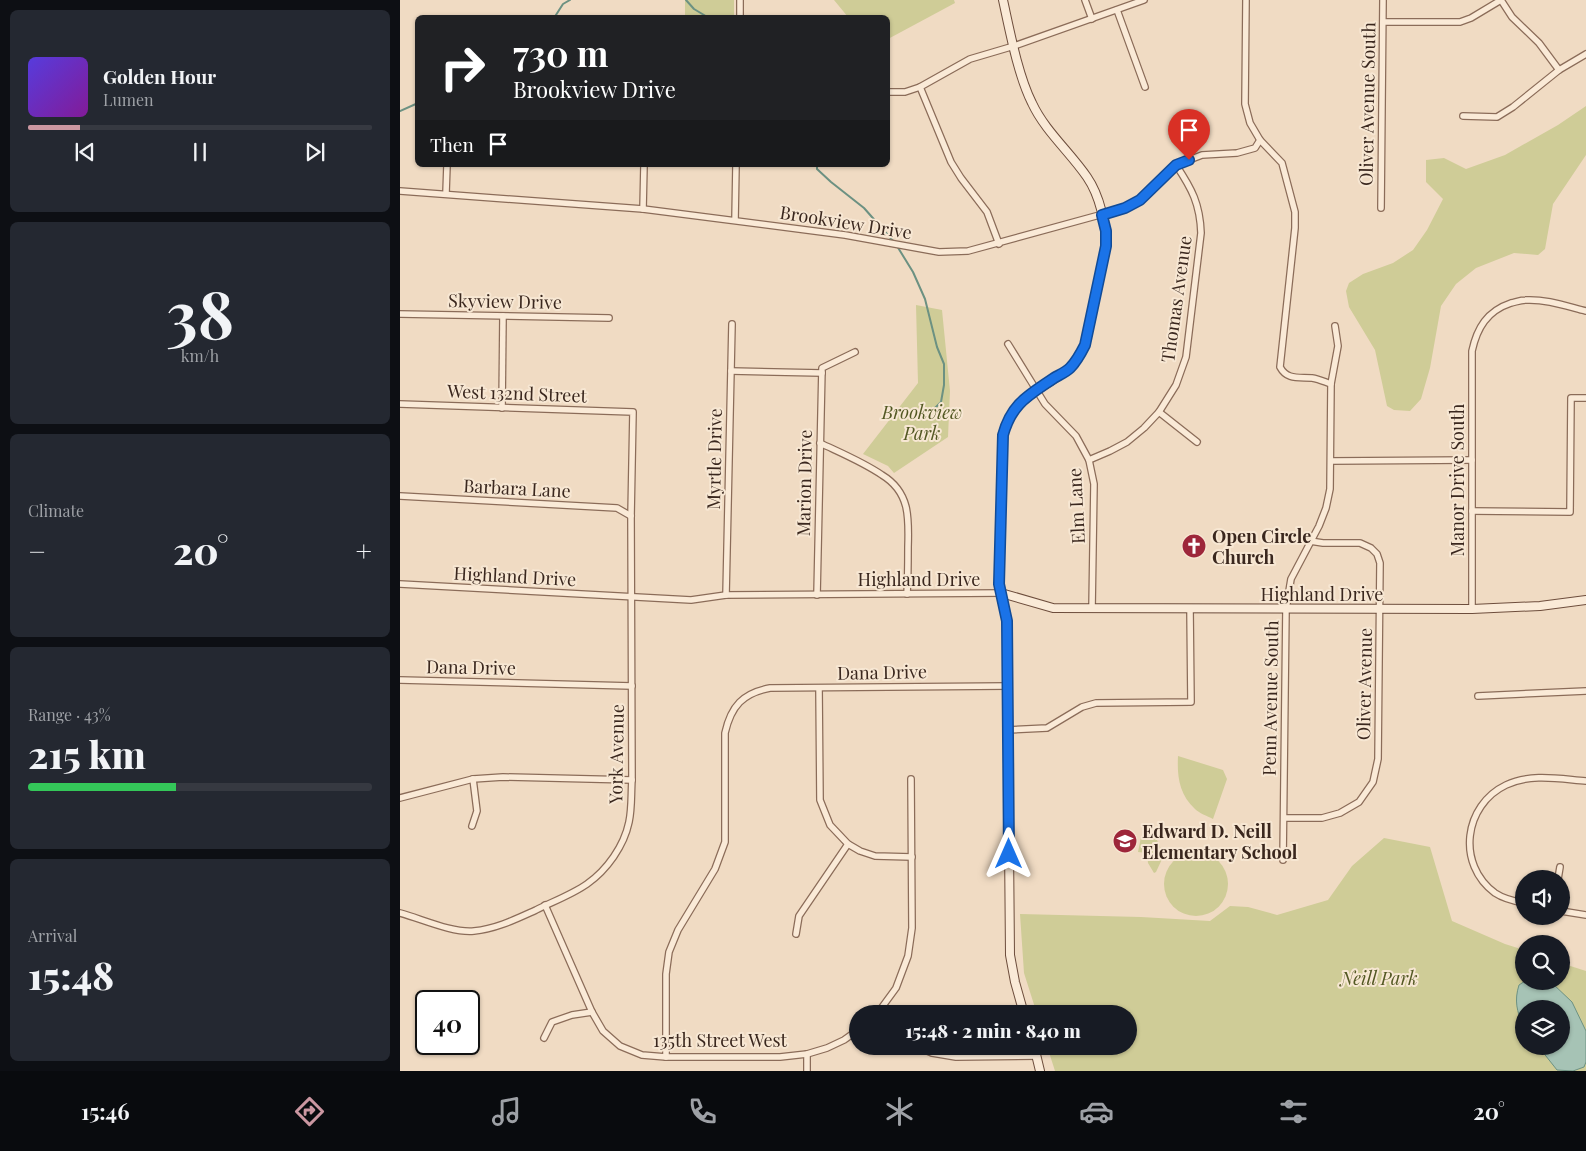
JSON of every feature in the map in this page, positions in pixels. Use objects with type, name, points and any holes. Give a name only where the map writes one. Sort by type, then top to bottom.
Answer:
[{"type":"street","points":[[740,0],[740,15]]},
{"type":"street","points":[[1003,0],[1024,86],[1032,104],[1043,122],[1088,178],[1095,192],[1106,231],[1106,246],[1085,345],[1079,357],[1070,368],[1022,401],[1007,421],[1003,435],[999,584],[1007,621],[1010,954],[1014,982],[1021,1005]]},
{"type":"street","points":[[1085,0],[1092,19]]},
{"type":"street","points":[[890,92],[905,92],[920,87],[970,59],[1014,46],[1144,0]]},
{"type":"street","points":[[1246,0],[1245,104],[1250,123],[1260,140],[1282,163],[1295,212],[1295,228],[1280,367],[1283,373],[1290,377],[1312,378],[1331,384]]},
{"type":"street","name":"Oliver Avenue South","points":[[1381,208],[1383,0]]},
{"type":"street","points":[[1383,22],[1460,22],[1471,18],[1501,0],[1512,17],[1539,43],[1559,70]]},
{"type":"street","points":[[1117,10],[1146,87]]},
{"type":"street","points":[[1463,116],[1497,117],[1513,107],[1559,70],[1586,54]]},
{"type":"street","points":[[920,87],[951,162],[987,212],[999,244]]},
{"type":"street","name":"Brookview Drive","points":[[400,191],[643,209],[845,235],[939,252],[968,251],[1125,208],[1140,200],[1176,165],[1202,155],[1237,153],[1254,148],[1260,140]]},
{"type":"street","name":"Thomas Avenue","points":[[1089,460],[1127,442],[1160,412],[1176,384],[1186,357],[1201,233],[1200,216],[1196,200],[1176,165]]},
{"type":"street","points":[[446,193],[447,167]]},
{"type":"street","points":[[643,209],[644,167]]},
{"type":"street","points":[[735,220],[736,167]]},
{"type":"street","name":"Manor Drive South","points":[[1472,609],[1472,351],[1476,336],[1484,321],[1501,307],[1523,299],[1539,300],[1586,311]]},
{"type":"street","name":"Skyview Drive","points":[[400,314],[609,318]]},
{"type":"street","points":[[502,408],[503,316]]},
{"type":"street","name":"Myrtle Drive","points":[[726,595],[732,324]]},
{"type":"street","name":"Penn Avenue South","points":[[1283,860],[1286,609],[1291,579],[1310,541],[1320,526],[1330,489],[1331,384],[1338,346],[1335,326]]},
{"type":"street","name":"Elm Lane","points":[[1008,344],[1045,404],[1076,436],[1089,460],[1094,484],[1092,608]]},
{"type":"street","points":[[731,371],[822,373],[822,368],[855,352]]},
{"type":"street","name":"Marion Drive","points":[[817,594],[822,373]]},
{"type":"street","points":[[1472,511],[1570,512],[1571,398],[1586,398]]},
{"type":"street","name":"West 132nd Street","points":[[400,404],[633,412]]},
{"type":"street","name":"York Avenue","points":[[400,913],[453,929],[473,931],[496,927],[587,885],[613,858],[623,839],[629,821],[632,780],[631,516],[633,412]]},
{"type":"street","points":[[1160,412],[1197,442]]},
{"type":"street","points":[[820,442],[883,475],[894,484],[902,495],[907,506],[909,519],[907,594]]},
{"type":"street","points":[[1331,461],[1472,460]]},
{"type":"street","name":"Barbara Lane","points":[[400,496],[617,508],[631,516]]},
{"type":"street","name":"Oliver Avenue","points":[[1284,818],[1322,818],[1340,813],[1359,802],[1373,782],[1378,759],[1380,563],[1377,554],[1371,548],[1360,543],[1310,541]]},
{"type":"street","name":"Highland Drive","points":[[400,584],[691,600],[726,595],[1001,593],[1053,608],[1472,609],[1540,606],[1586,600]]},
{"type":"street","points":[[1007,730],[1047,728],[1082,707],[1096,703],[1191,702],[1190,609]]},
{"type":"street","name":"Dana Drive","points":[[400,680],[632,686]]},
{"type":"street","name":"Dana Drive","points":[[666,1057],[666,974],[669,952],[678,930],[715,869],[724,842],[726,732],[729,717],[740,701],[757,690],[770,688],[1007,686]]},
{"type":"street","points":[[819,688],[820,800],[830,825],[848,844],[860,851],[875,856],[912,857]]},
{"type":"street","points":[[1478,696],[1586,690]]},
{"type":"street","points":[[400,798],[473,779],[503,777],[632,780]]},
{"type":"street","points":[[1515,902],[1495,893],[1484,883],[1475,868],[1470,852],[1469,836],[1473,818],[1492,794],[1506,784],[1522,779],[1542,777],[1586,781]]},
{"type":"street","points":[[472,826],[477,811],[473,779]]},
{"type":"street","points":[[884,1005],[896,988],[908,956],[912,928],[911,779]]},
{"type":"street","points":[[796,934],[799,916],[848,844]]},
{"type":"street","name":"135th Street West","points":[[545,905],[592,1012],[603,1031],[620,1046],[642,1055],[666,1057],[780,1057],[807,1054],[827,1048],[849,1036]]},
{"type":"street","points":[[1570,912],[1586,915]]},
{"type":"street","points":[[544,1038],[552,1022],[572,1015],[592,1012]]},
{"type":"street","points":[[807,1054],[807,1071]]},
{"type":"street","points":[[944,1055],[956,1057],[1037,1056],[1040,1071]]},
{"type":"green space","points":[[685,0],[734,0],[734,15],[685,15]]},
{"type":"green space","points":[[834,0],[954,0],[955,3],[890,38],[890,15],[846,15]]},
{"type":"green space","points":[[1586,106],[1586,155],[1553,204],[1545,249],[1538,255],[1514,253],[1476,268],[1456,284],[1441,306],[1430,368],[1421,399],[1410,411],[1394,410],[1387,406],[1375,350],[1349,307],[1346,291],[1349,283],[1363,274],[1393,263],[1413,250],[1427,230],[1443,199],[1426,182],[1426,160],[1444,158],[1466,169],[1505,155],[1558,125]]},
{"type":"green space","name":"Brookview Park","points":[[916,305],[942,310],[950,391],[948,437],[894,473],[888,466],[863,454],[918,383]]},
{"type":"green space","points":[[1178,756],[1223,770],[1227,779],[1213,819],[1197,810],[1185,797],[1180,784]]},
{"type":"green space","points":[[1149,832],[1159,843],[1163,857],[1154,873],[1148,863],[1147,853],[1138,852],[1141,837]]},
{"type":"green space","name":"Neill Park","points":[[1384,838],[1430,847],[1452,921],[1515,947],[1515,990],[1570,990],[1570,966],[1586,971],[1586,1071],[1055,1071],[1050,1055],[1137,1055],[1137,1005],[1034,1005],[1024,973],[1020,914],[1210,921],[1230,906],[1248,907],[1277,915],[1328,900],[1352,866]]},
{"type":"green space","points":[[1196,852],[1208,854],[1219,861],[1226,872],[1228,884],[1226,896],[1219,907],[1208,914],[1196,916],[1184,914],[1173,907],[1166,896],[1164,884],[1166,872],[1173,861],[1184,854]]},
{"type":"shaded area","points":[[1518,990],[1559,990],[1570,1000],[1516,1000]]},
{"type":"shaded area","points":[[1570,1000],[1586,1031],[1586,1062],[1584,1067],[1573,1071],[1557,1070],[1545,1055],[1570,1055]]},
{"type":"waterway","points":[[556,15],[563,4],[570,0]]},
{"type":"waterway","points":[[686,0],[694,9],[704,15]]},
{"type":"waterway","points":[[400,111],[415,104]]},
{"type":"waterway","points":[[817,167],[831,182],[864,208],[894,242]]},
{"type":"waterway","points":[[897,246],[913,272],[925,299],[937,347],[944,364],[944,385],[941,402],[926,417]]},
{"type":"place","name":"Open Circle Church","points":[[1194,546]]},
{"type":"place","name":"Edward D. Neill Elementary School","points":[[1125,841]]},
{"type":"route","points":[[1009,854],[1007,621],[999,584],[1003,435],[1007,421],[1022,401],[1070,368],[1079,357],[1085,345],[1106,246],[1106,231],[1102,215],[1125,208],[1140,200],[1176,165],[1189,160]]}]
